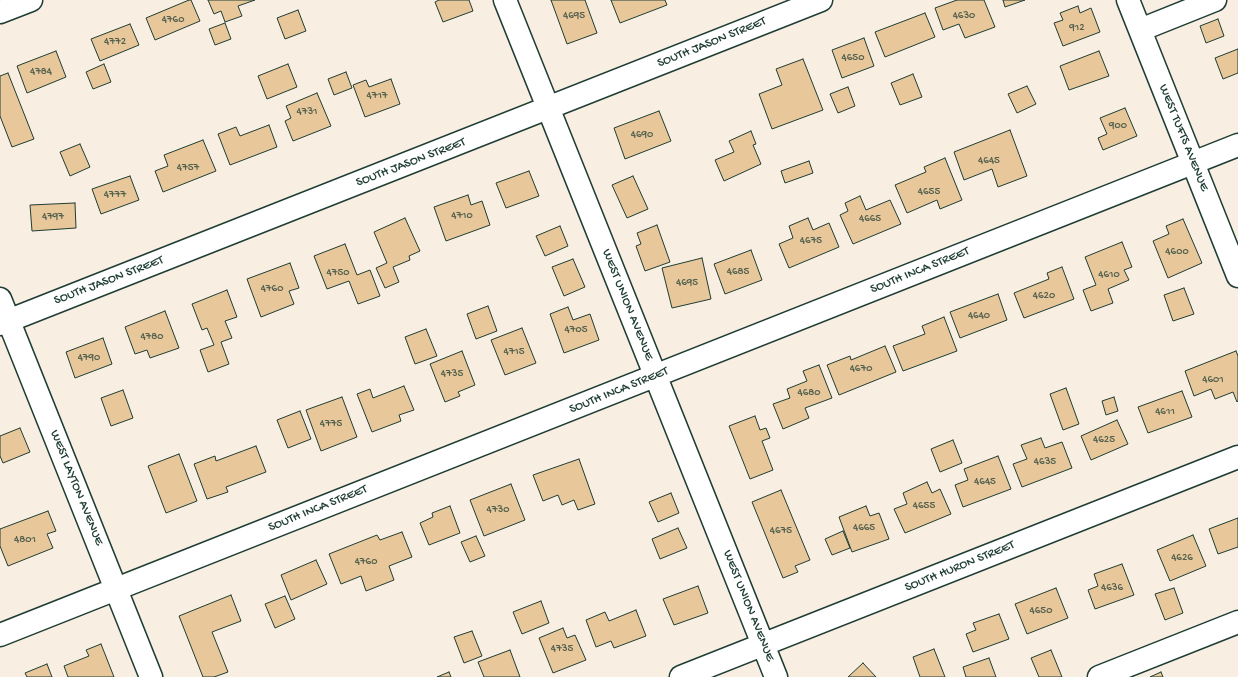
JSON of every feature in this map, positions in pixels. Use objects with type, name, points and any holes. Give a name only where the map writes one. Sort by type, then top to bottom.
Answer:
[{"type":"street","points":[[0,12],[31,0]]},
{"type":"street","name":"WEST UNION AVENUE","points":[[505,0],[776,677]]},
{"type":"street","name":"SOUTH JASON STREET","points":[[4,322],[548,109],[821,0]]},
{"type":"street","name":"WEST TUFTS AVENUE","points":[[1128,0],[1238,276]]},
{"type":"street","points":[[1140,30],[1215,0]]},
{"type":"street","name":"SOUTH INCA STREET","points":[[0,635],[1238,145]]},
{"type":"street","name":"WEST LAYTON AVENUE","points":[[0,299],[4,322],[116,589],[151,677]]},
{"type":"street","name":"SOUTH HURON STREET","points":[[681,677],[1238,457]]},
{"type":"street","points":[[1099,677],[1238,622]]},
{"type":"building","points":[[191,0],[200,21],[155,40],[146,18]]},
{"type":"building","points":[[208,0],[255,0],[238,6],[242,16],[225,22],[221,11],[214,14]]},
{"type":"building","points":[[439,0],[469,0],[473,11],[443,22],[435,2]]},
{"type":"building","points":[[551,0],[585,0],[597,33],[567,44]]},
{"type":"building","points":[[611,0],[665,0],[667,5],[620,23]]},
{"type":"building","points":[[957,0],[984,0],[995,27],[965,38],[959,24],[943,30],[935,8]]},
{"type":"building","points":[[1003,0],[1025,0],[1005,7]]},
{"type":"building","points":[[1078,6],[1080,13],[1091,8],[1100,32],[1063,46],[1054,23],[1063,20],[1060,13]]},
{"type":"building","points":[[298,10],[306,31],[285,39],[277,18]]},
{"type":"building","points":[[925,13],[935,37],[885,57],[875,32]]},
{"type":"building","points":[[1218,19],[1224,36],[1206,43],[1200,26]]},
{"type":"building","points":[[225,23],[231,39],[215,45],[209,29]]},
{"type":"building","points":[[130,24],[139,45],[100,61],[91,39]]},
{"type":"building","points":[[864,38],[874,66],[842,78],[832,50]]},
{"type":"building","points":[[1238,49],[1238,73],[1223,79],[1215,58]]},
{"type":"building","points":[[56,51],[66,77],[27,93],[17,66]]},
{"type":"building","points":[[1099,51],[1109,76],[1069,90],[1060,66]]},
{"type":"building","points":[[803,59],[823,110],[772,129],[759,94],[782,85],[776,69]]},
{"type":"building","points":[[104,64],[111,82],[93,89],[86,72]]},
{"type":"building","points":[[288,64],[297,87],[267,99],[258,76]]},
{"type":"building","points":[[346,72],[352,88],[334,95],[328,79]]},
{"type":"building","points":[[8,73],[34,139],[12,147],[0,116],[0,76]]},
{"type":"building","points":[[913,74],[922,97],[900,105],[891,83]]},
{"type":"building","points":[[391,79],[400,104],[365,117],[353,85],[366,80],[369,87]]},
{"type":"building","points":[[1027,86],[1036,104],[1017,113],[1008,94]]},
{"type":"building","points":[[848,87],[855,106],[838,113],[830,94]]},
{"type":"building","points":[[317,93],[331,126],[293,141],[285,121],[291,118],[286,106]]},
{"type":"building","points":[[1125,108],[1137,136],[1103,150],[1098,138],[1107,134],[1100,118]]},
{"type":"building","points":[[659,111],[671,141],[625,159],[614,128]]},
{"type":"building","points":[[269,125],[277,147],[230,165],[218,134],[236,127],[240,136]]},
{"type":"building","points":[[1010,130],[1027,176],[998,187],[992,169],[964,180],[954,152]]},
{"type":"building","points":[[751,131],[756,144],[753,145],[761,164],[724,181],[715,160],[734,152],[729,141]]},
{"type":"building","points":[[203,140],[216,171],[163,192],[155,171],[168,166],[164,155]]},
{"type":"building","points":[[80,144],[90,167],[70,176],[60,152]]},
{"type":"building","points":[[945,158],[962,200],[940,209],[937,200],[907,213],[895,185],[926,172],[924,167]]},
{"type":"building","points":[[809,161],[813,173],[785,183],[781,171]]},
{"type":"building","points":[[529,171],[539,196],[506,208],[496,183]]},
{"type":"building","points":[[130,176],[139,200],[101,214],[92,189]]},
{"type":"building","points":[[633,176],[648,209],[627,218],[612,185]]},
{"type":"building","points":[[468,195],[471,205],[482,201],[490,225],[446,241],[434,207]]},
{"type":"building","points":[[860,196],[866,210],[890,200],[901,224],[853,244],[840,215],[848,211],[845,203]]},
{"type":"building","points":[[75,203],[76,228],[32,231],[30,205]]},
{"type":"building","points":[[405,218],[420,251],[409,256],[410,260],[393,267],[399,282],[385,288],[376,268],[387,263],[374,232]]},
{"type":"building","points":[[808,218],[813,230],[829,223],[839,247],[789,268],[779,244],[793,238],[789,226]]},
{"type":"building","points":[[1183,219],[1202,263],[1168,278],[1153,241],[1169,234],[1166,226]]},
{"type":"building","points":[[657,225],[670,262],[645,271],[636,246],[641,244],[637,233]]},
{"type":"building","points":[[560,226],[568,246],[545,256],[536,236]]},
{"type":"building","points":[[1122,242],[1132,267],[1124,270],[1129,280],[1108,289],[1113,303],[1091,311],[1083,290],[1096,285],[1085,257]]},
{"type":"building","points":[[345,244],[357,275],[370,270],[380,296],[358,304],[349,281],[327,289],[314,256]]},
{"type":"building","points":[[751,250],[762,280],[725,294],[714,264]]},
{"type":"building","points":[[702,258],[711,299],[672,308],[662,268]]},
{"type":"building","points":[[573,259],[585,287],[564,296],[552,267]]},
{"type":"building","points":[[290,263],[299,288],[289,291],[294,304],[261,317],[247,279]]},
{"type":"building","points":[[1062,267],[1074,299],[1024,318],[1014,293],[1049,279],[1047,273]]},
{"type":"building","points":[[1184,288],[1194,314],[1173,321],[1164,295]]},
{"type":"building","points":[[227,290],[237,317],[225,321],[232,338],[221,342],[229,364],[208,372],[200,350],[214,345],[207,328],[202,330],[192,304]]},
{"type":"building","points":[[998,294],[1007,320],[960,338],[950,312]]},
{"type":"building","points":[[488,306],[497,331],[476,339],[467,314]]},
{"type":"building","points":[[568,307],[573,320],[590,314],[599,340],[564,353],[550,314]]},
{"type":"building","points":[[165,311],[179,348],[150,358],[147,350],[135,354],[125,327]]},
{"type":"building","points":[[944,317],[957,351],[903,371],[893,346],[925,334],[922,326]]},
{"type":"building","points":[[522,328],[536,363],[505,375],[491,340]]},
{"type":"building","points":[[426,329],[437,356],[415,364],[405,337]]},
{"type":"building","points":[[103,338],[112,364],[75,378],[66,352]]},
{"type":"building","points":[[885,346],[896,372],[839,395],[827,365],[850,356],[851,360]]},
{"type":"building","points":[[462,351],[475,385],[458,392],[460,396],[445,402],[430,364]]},
{"type":"building","points":[[1236,351],[1238,356],[1238,401],[1237,402],[1233,392],[1215,399],[1211,389],[1194,396],[1185,371]]},
{"type":"building","points":[[819,365],[832,398],[805,408],[809,418],[783,429],[773,404],[790,398],[787,389],[807,381],[803,371]]},
{"type":"building","points":[[404,386],[414,410],[399,415],[401,421],[372,432],[357,394],[370,389],[373,398]]},
{"type":"building","points":[[1066,388],[1079,424],[1063,430],[1050,394]]},
{"type":"building","points":[[123,390],[133,418],[111,426],[101,398]]},
{"type":"building","points":[[1182,391],[1192,417],[1148,433],[1138,407]]},
{"type":"building","points":[[342,397],[357,437],[321,451],[306,410]]},
{"type":"building","points":[[1114,397],[1118,411],[1106,415],[1102,401]]},
{"type":"building","points":[[300,411],[311,439],[288,448],[277,420]]},
{"type":"building","points":[[755,416],[760,430],[766,428],[770,438],[762,441],[773,470],[750,479],[729,426]]},
{"type":"building","points":[[1117,420],[1128,444],[1091,460],[1081,436]]},
{"type":"building","points":[[20,428],[30,452],[3,463],[0,456],[0,436]]},
{"type":"building","points":[[1041,438],[1045,448],[1062,442],[1072,468],[1022,487],[1013,464],[1027,459],[1021,445]]},
{"type":"building","points":[[953,440],[962,463],[940,472],[931,449]]},
{"type":"building","points":[[256,446],[266,472],[226,487],[228,492],[207,499],[194,464],[215,456],[216,461]]},
{"type":"building","points":[[179,454],[197,501],[166,513],[148,466]]},
{"type":"building","points":[[998,456],[1011,489],[963,507],[955,485],[968,480],[964,469]]},
{"type":"building","points":[[579,459],[595,504],[578,510],[574,500],[562,505],[558,495],[543,501],[533,475]]},
{"type":"building","points":[[927,482],[932,493],[940,489],[951,514],[905,533],[894,509],[907,504],[903,493]]},
{"type":"building","points":[[511,484],[525,520],[484,536],[470,500]]},
{"type":"building","points":[[781,490],[810,560],[795,566],[798,572],[783,578],[752,502]]},
{"type":"building","points":[[671,493],[679,513],[658,522],[649,502]]},
{"type":"building","points":[[450,506],[460,533],[429,545],[420,523],[433,517],[432,513]]},
{"type":"building","points":[[866,506],[870,516],[879,513],[889,539],[852,552],[839,517]]},
{"type":"building","points":[[48,511],[56,531],[47,534],[53,548],[8,566],[0,546],[0,529]]},
{"type":"building","points":[[1238,518],[1238,547],[1218,554],[1209,529]]},
{"type":"building","points":[[678,528],[687,548],[660,559],[652,539]]},
{"type":"building","points":[[843,531],[850,548],[832,555],[825,539]]},
{"type":"building","points":[[402,532],[412,557],[389,566],[394,580],[366,591],[361,576],[341,584],[329,554],[377,535],[380,540]]},
{"type":"building","points":[[1193,535],[1206,566],[1170,581],[1157,550]]},
{"type":"building","points":[[476,536],[485,556],[470,562],[461,542]]},
{"type":"building","points":[[316,560],[327,584],[291,600],[281,575]]},
{"type":"building","points":[[1122,564],[1134,595],[1095,609],[1088,590],[1098,586],[1094,574]]},
{"type":"building","points":[[698,586],[708,613],[674,625],[663,599]]},
{"type":"building","points":[[1056,588],[1068,618],[1027,634],[1015,604]]},
{"type":"building","points":[[1174,588],[1183,613],[1165,620],[1155,594]]},
{"type":"building","points":[[231,595],[241,621],[212,632],[228,672],[214,677],[203,677],[179,616]]},
{"type":"building","points":[[285,596],[295,619],[275,628],[265,604]]},
{"type":"building","points":[[541,601],[549,623],[522,634],[513,612]]},
{"type":"building","points":[[636,610],[646,636],[614,648],[611,641],[596,647],[586,620],[605,612],[609,621]]},
{"type":"building","points":[[999,614],[1009,639],[973,652],[966,634],[976,630],[973,623]]},
{"type":"building","points":[[563,628],[567,638],[575,635],[586,660],[553,673],[539,638]]},
{"type":"building","points":[[472,631],[482,656],[464,663],[454,637]]},
{"type":"building","points":[[101,644],[114,677],[68,677],[64,666],[89,656],[86,650]]},
{"type":"building","points":[[934,649],[945,677],[920,677],[913,657]]},
{"type":"building","points":[[510,650],[520,677],[484,677],[478,662]]},
{"type":"building","points":[[1051,650],[1062,677],[1039,677],[1031,658]]},
{"type":"building","points":[[989,658],[996,677],[966,677],[963,667]]},
{"type":"building","points":[[863,663],[876,677],[848,677]]},
{"type":"building","points":[[47,664],[52,677],[27,677],[25,673]]},
{"type":"building","points":[[449,672],[451,677],[437,677]]},
{"type":"building","points":[[1161,672],[1163,677],[1150,677]]}]
